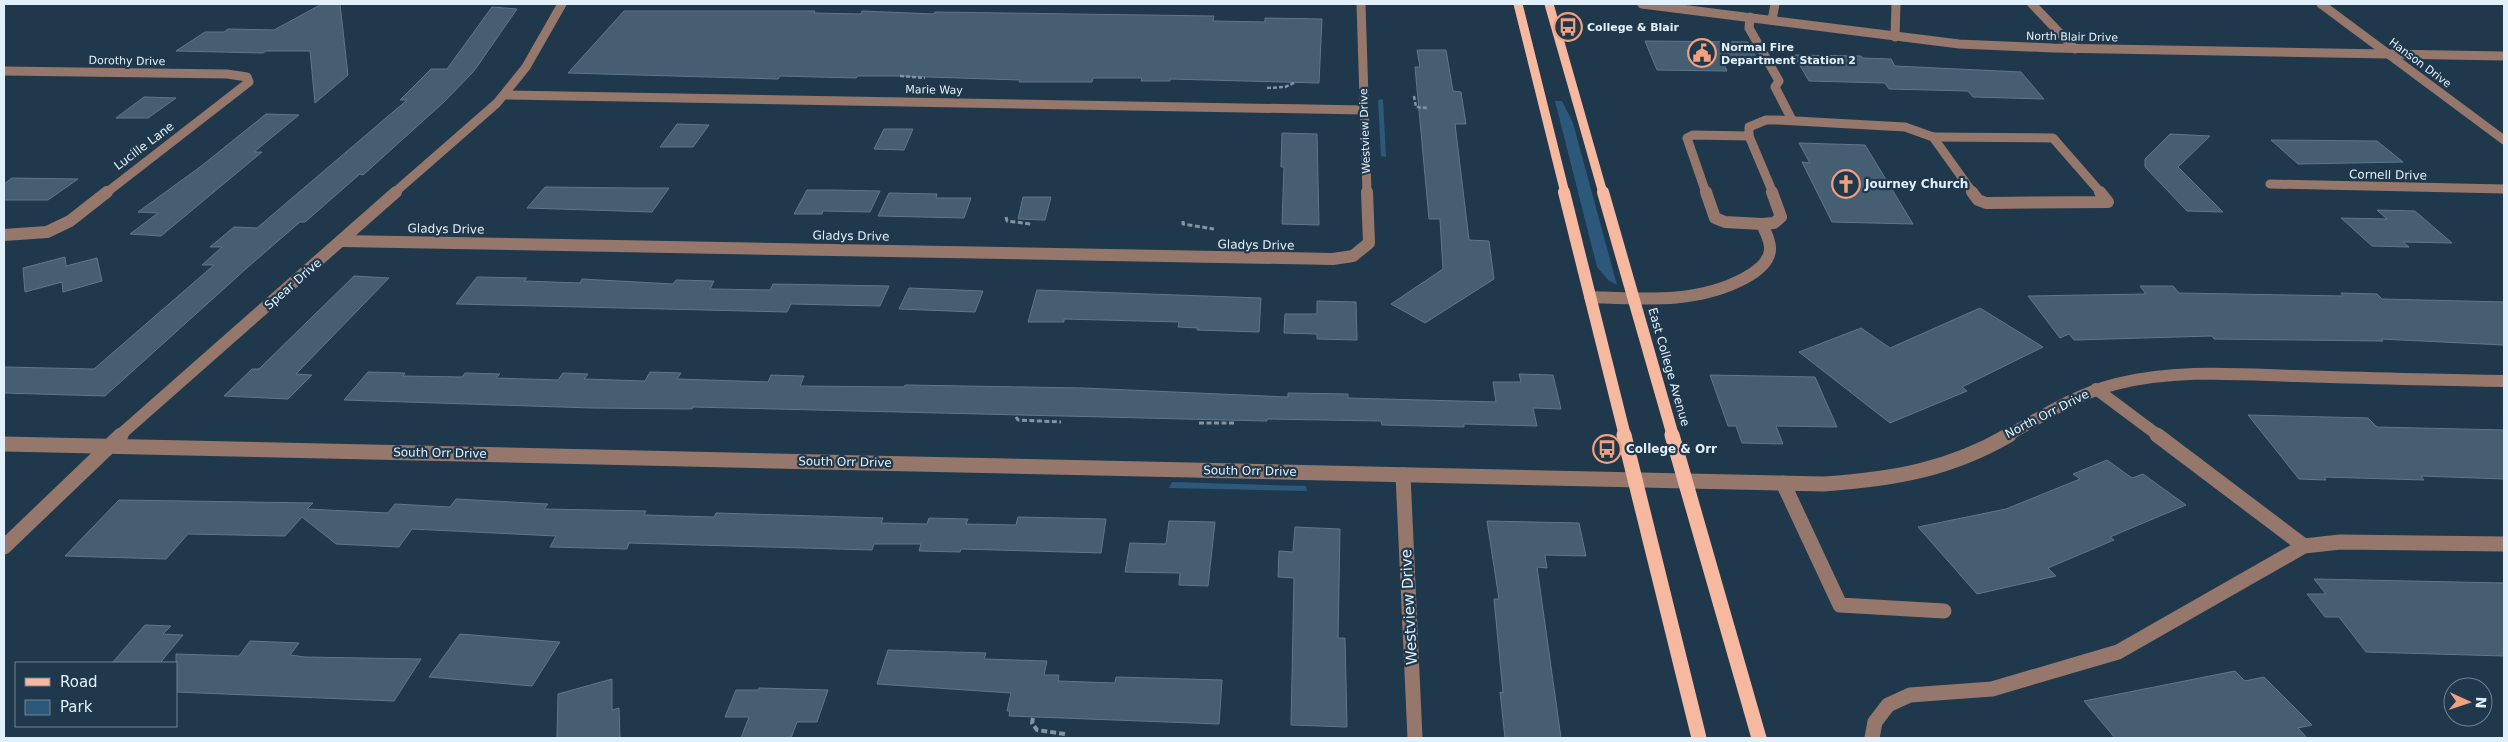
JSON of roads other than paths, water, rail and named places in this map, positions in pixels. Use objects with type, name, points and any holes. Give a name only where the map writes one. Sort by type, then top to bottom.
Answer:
[{"type":"main road","points":[[1518,4],[1699,738]]},
{"type":"main road","name":"East College Avenue","points":[[1549,4],[1759,738]]},
{"type":"street","name":"Spear Drive","points":[[4,547],[108,446],[477,122],[504,95],[526,67],[562,4]]},
{"type":"street","name":"Westview Drive","points":[[1359,254],[1365,250],[1369,243],[1361,4]]},
{"type":"street","name":"North Blair Drive","points":[[1642,4],[1959,44],[2504,56]]},
{"type":"street","points":[[1772,20],[1775,4]]},
{"type":"street","points":[[1895,37],[1896,4]]},
{"type":"street","points":[[2032,4],[2075,48]]},
{"type":"street","name":"Hanson Drive","points":[[2321,4],[2504,140]]},
{"type":"street","points":[[1750,17],[1749,28],[1778,81],[1776,87],[1792,120]]},
{"type":"street","name":"Dorothy Drive","points":[[4,71],[227,74],[242,75],[248,79]]},
{"type":"street","name":"Lucille Lane","points":[[4,235],[37,234],[50,231],[78,215],[115,184],[244,87],[249,82],[248,79]]},
{"type":"street","name":"Marie Way","points":[[504,95],[1364,110]]},
{"type":"street","points":[[1749,136],[1693,135],[1687,138],[1716,218],[1725,222],[1774,223],[1781,217],[1749,136],[1749,127],[1766,120],[1905,127],[1933,137],[2053,138],[2057,140],[2108,202],[1981,202],[1933,137]]},
{"type":"street","name":"Cornell Drive","points":[[2270,184],[2504,189]]},
{"type":"street","points":[[1590,297],[1688,297],[1725,288],[1742,280],[1767,260],[1770,247],[1762,224]]},
{"type":"street","name":"Gladys Drive","points":[[342,241],[1318,260],[1340,259],[1359,254]]},
{"type":"street","name":"North Orr Drive","points":[[1686,481],[1824,484],[1884,480],[1939,467],[1965,457],[2068,401],[2096,389],[2140,380],[2212,375],[2504,382]]},
{"type":"street","points":[[2096,389],[2304,546]]},
{"type":"street","name":"South Orr Drive","points":[[4,444],[1686,481]]},
{"type":"street","name":"Westview Drive","points":[[1403,475],[1416,738]]},
{"type":"street","points":[[1783,483],[1840,605],[1944,612]]},
{"type":"street","points":[[1872,738],[1875,722],[1888,705],[1910,695],[1992,689],[2118,652],[2304,546],[2349,542],[2504,544]]},
{"type":"place","name":"College & Blair","points":[[1568,27]]},
{"type":"place","name":"Normal Fire Department Station 2","points":[[1702,53]]},
{"type":"place","name":"Journey Church","points":[[1846,184]]},
{"type":"place","name":"College & Orr","points":[[1607,449]]}]
